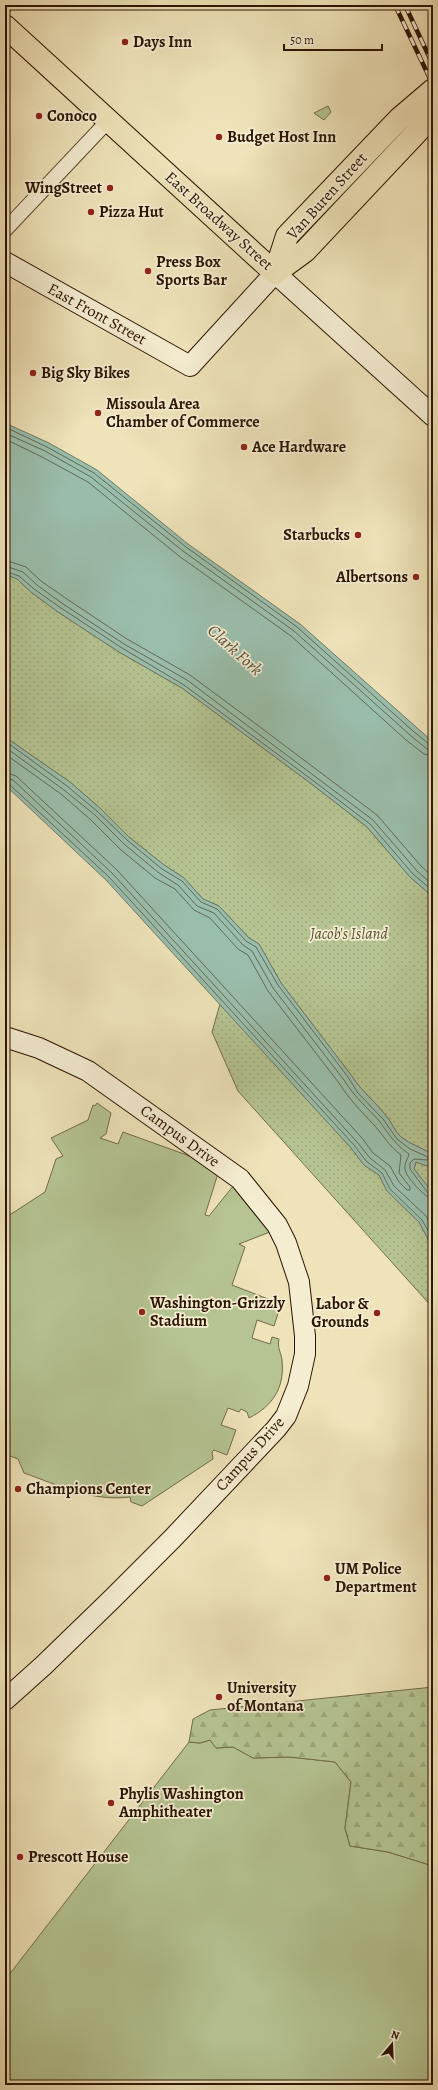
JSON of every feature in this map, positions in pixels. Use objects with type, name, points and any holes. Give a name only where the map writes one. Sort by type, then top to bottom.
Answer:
[{"type":"highway","name":"East Broadway Street","points":[[5,26],[275,273]]},
{"type":"highway","name":"Van Buren Street","points":[[275,273],[287,236],[398,119],[433,90]]},
{"type":"highway","name":"Van Buren Street","points":[[275,273],[305,251],[433,115]]},
{"type":"street","points":[[5,230],[108,121]]},
{"type":"street","name":"East Front Street","points":[[5,262],[190,366],[275,273]]},
{"type":"street","name":"East Broadway Street","points":[[275,273],[433,416]]},
{"type":"street","name":"Campus Drive","points":[[5,1037],[39,1048],[88,1071],[240,1179],[277,1225],[286,1243],[299,1282],[305,1336],[305,1354],[298,1386],[288,1411],[276,1429],[173,1538],[107,1604],[5,1700]]},
{"type":"green space","points":[[328,106],[331,112],[324,120],[314,113]]},
{"type":"green space","name":"Jacob's Island","points":[[5,574],[17,579],[31,592],[58,612],[119,652],[182,688],[313,785],[367,827],[410,877],[433,897],[433,1155],[399,1135],[387,1117],[355,1081],[281,983],[259,944],[249,938],[219,906],[203,899],[184,878],[164,865],[129,837],[101,809],[70,782],[5,737]]},
{"type":"green space","points":[[220,1004],[351,1148],[364,1165],[379,1175],[387,1191],[419,1222],[433,1248],[433,1308],[238,1091],[212,1032]]},
{"type":"green space","name":"Washington-Grizzly Stadium","points":[[97,1103],[111,1113],[106,1134],[100,1138],[118,1144],[123,1132],[220,1167],[205,1215],[209,1216],[238,1180],[270,1232],[239,1244],[245,1247],[232,1285],[281,1304],[274,1326],[257,1320],[252,1338],[270,1344],[272,1337],[279,1339],[278,1345],[282,1360],[282,1370],[276,1395],[265,1408],[249,1418],[247,1412],[241,1409],[239,1412],[228,1408],[221,1425],[236,1430],[227,1455],[214,1450],[212,1452],[213,1459],[142,1506],[131,1502],[130,1497],[116,1498],[89,1495],[24,1473],[18,1459],[5,1454],[5,1218],[45,1192],[56,1159],[63,1156],[51,1138],[88,1120],[93,1105],[95,1106]]},
{"type":"green space","points":[[416,1162],[433,1168],[433,1193],[414,1169]]},
{"type":"green space","points":[[433,1687],[433,1866],[388,1852],[350,1846],[345,1828],[351,1782],[335,1762],[290,1757],[253,1758],[233,1747],[216,1748],[210,1740],[200,1743],[189,1742],[193,1719],[210,1710]]},
{"type":"green space","points":[[210,1740],[216,1748],[233,1747],[253,1758],[290,1757],[335,1762],[351,1782],[345,1828],[350,1846],[388,1852],[433,1866],[433,2085],[5,2085],[5,1980],[189,1742],[200,1743]]},
{"type":"water","name":"Clark Fork","points":[[5,423],[49,443],[97,470],[188,544],[300,624],[433,742],[433,897],[410,877],[367,827],[313,785],[182,688],[119,652],[58,612],[31,592],[17,579],[5,574]]},
{"type":"water","points":[[5,737],[70,782],[101,809],[129,837],[164,865],[184,878],[203,899],[219,906],[249,938],[259,944],[281,983],[355,1081],[387,1117],[399,1135],[433,1155],[433,1168],[416,1162],[414,1169],[433,1193],[433,1248],[419,1222],[387,1191],[379,1175],[364,1165],[351,1148],[106,880],[5,785]]},
{"type":"waterway","points":[[5,17],[12,5]]},
{"type":"railway","points":[[395,5],[433,85]]},
{"type":"railway","points":[[405,5],[433,65]]},
{"type":"place","name":"Days Inn","points":[[125,42]]},
{"type":"place","name":"Conoco","points":[[39,116]]},
{"type":"place","name":"Budget Host Inn","points":[[219,137]]},
{"type":"place","name":"WingStreet","points":[[110,188]]},
{"type":"place","name":"Pizza Hut","points":[[91,212]]},
{"type":"place","name":"Press Box Sports Bar","points":[[148,271]]},
{"type":"place","name":"Big Sky Bikes","points":[[33,373]]},
{"type":"place","name":"Missoula Area Chamber of Commerce","points":[[98,413]]},
{"type":"place","name":"Ace Hardware","points":[[244,447]]},
{"type":"place","name":"Starbucks","points":[[358,535]]},
{"type":"place","name":"Albertsons","points":[[416,577]]},
{"type":"place","name":"Washington-Grizzly Stadium","points":[[142,1312]]},
{"type":"place","name":"Labor & Grounds","points":[[377,1313]]},
{"type":"place","name":"Champions Center","points":[[18,1489]]},
{"type":"place","name":"UM Police Department","points":[[327,1578]]},
{"type":"place","name":"University of Montana","points":[[219,1697]]},
{"type":"place","name":"Phylis Washington Amphitheater","points":[[111,1803]]},
{"type":"place","name":"Prescott House","points":[[20,1857]]}]
